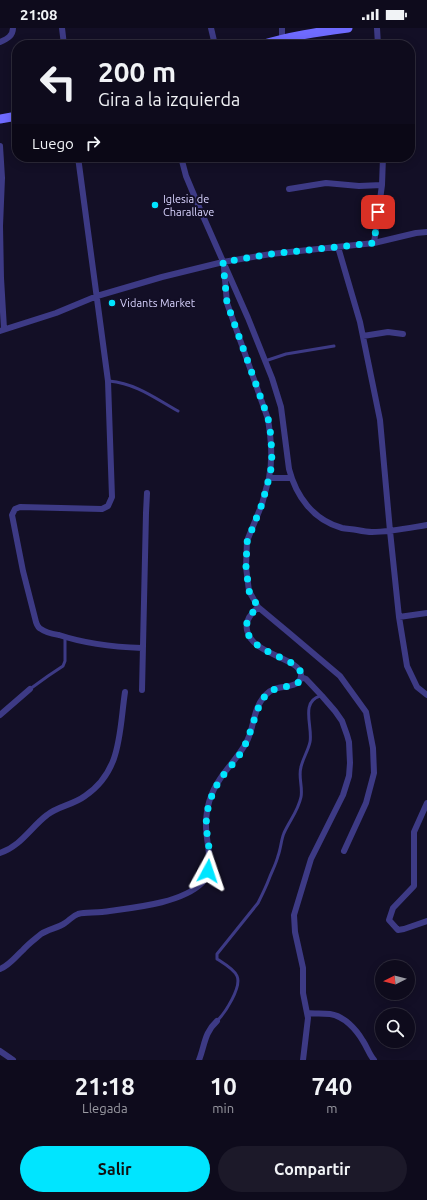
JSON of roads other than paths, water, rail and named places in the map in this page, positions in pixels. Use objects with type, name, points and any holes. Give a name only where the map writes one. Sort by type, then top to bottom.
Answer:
[{"type":"street","points":[[0,42],[8,39],[13,31],[13,28]]},
{"type":"street","points":[[62,28],[63,40]]},
{"type":"street","points":[[211,28],[214,40]]},
{"type":"street","points":[[282,28],[282,39]]},
{"type":"street","points":[[278,40],[314,32],[348,28]]},
{"type":"street","points":[[377,28],[378,40]]},
{"type":"street","points":[[0,119],[12,117]]},
{"type":"street","points":[[0,146],[2,178],[0,226],[2,330],[56,313],[97,296],[162,277],[223,262],[271,254],[374,243],[416,233],[427,232]]},
{"type":"street","points":[[79,162],[108,381],[112,497],[110,503],[105,508],[98,510],[20,507],[13,513],[21,558],[37,625],[42,630],[94,644],[142,648]]},
{"type":"street","points":[[182,162],[186,176],[248,318],[272,378],[281,407],[287,460],[291,478],[301,499],[312,511],[327,522],[342,528],[371,532],[390,531],[427,525]]},
{"type":"street","points":[[374,243],[382,185],[383,162]]},
{"type":"street","points":[[289,189],[326,183],[359,186],[382,185]]},
{"type":"street","points":[[338,247],[360,322],[380,420],[399,617],[407,666],[417,686],[427,695]]},
{"type":"street","points":[[223,262],[227,303],[268,418],[271,436],[272,464],[269,478],[262,504],[247,542],[246,567],[249,591],[258,607],[340,676],[366,712],[373,748],[374,773],[366,803],[344,852]]},
{"type":"street","points":[[363,336],[388,332],[403,334]]},
{"type":"street","points":[[269,478],[291,478]]},
{"type":"street","points":[[142,690],[147,493]]},
{"type":"street","points":[[0,969],[10,963],[40,935],[51,928],[64,924],[76,915],[167,901],[183,895],[202,883],[208,871],[210,861],[206,826],[207,812],[216,786],[239,756],[247,741],[257,710],[263,698],[274,689],[293,686],[301,677],[300,671],[296,666],[261,648],[250,639],[247,630],[247,620],[250,614],[258,607]]},
{"type":"street","points":[[399,617],[427,613]]},
{"type":"street","points":[[301,677],[306,679],[322,696],[335,711],[345,727],[349,742],[350,763],[349,776],[343,795],[311,859],[294,915],[294,932],[303,968],[303,993],[308,1018],[303,1060]]},
{"type":"street","points":[[0,715],[30,689]]},
{"type":"street","points":[[0,853],[14,846],[46,815],[80,800],[92,792],[103,781],[116,757],[125,692]]},
{"type":"street","points":[[427,803],[414,832],[414,886],[393,908],[389,920],[398,930],[427,921]]},
{"type":"street","points":[[307,1014],[329,1014],[343,1019],[361,1038],[374,1060]]},
{"type":"street","points":[[198,1060],[205,1036],[217,1021]]},
{"type":"street","points":[[0,1051],[13,1060]]},
{"type":"lane","points":[[265,361],[286,354],[334,346]]},
{"type":"lane","points":[[108,381],[121,382],[138,388],[178,411]]},
{"type":"lane","points":[[30,689],[63,666],[65,661],[65,637]]},
{"type":"lane","points":[[217,1021],[229,1006],[235,992],[238,979],[234,972],[217,959],[217,954],[258,903],[274,868],[283,837],[295,815],[301,796],[301,766],[309,748],[311,736],[309,707],[315,698],[322,696]]},
{"type":"place","name":"Iglesia de Charallave","points":[[155,205]]},
{"type":"place","name":"Vidants Market","points":[[112,303]]}]
